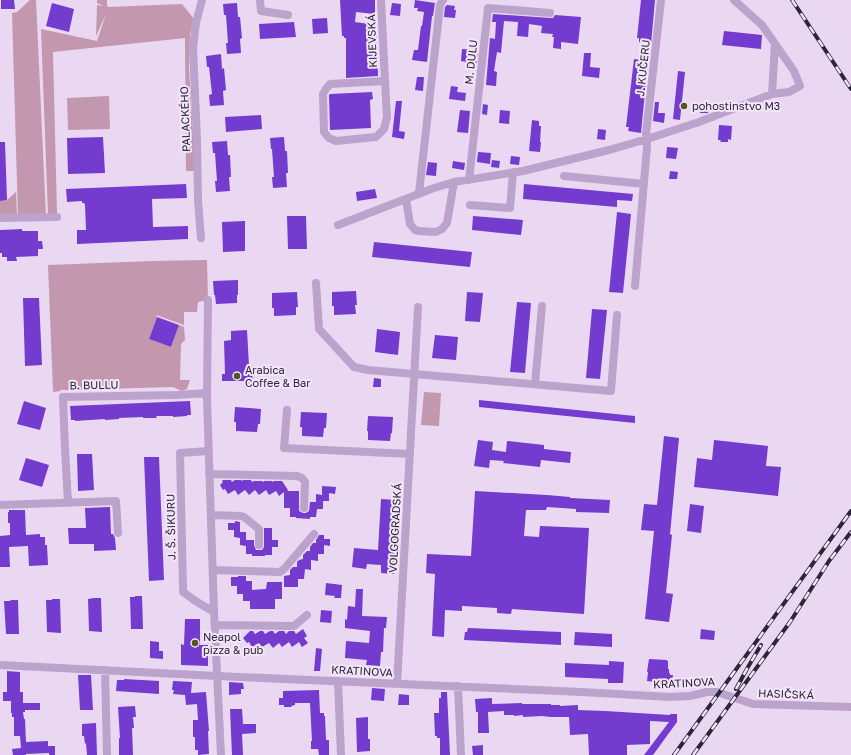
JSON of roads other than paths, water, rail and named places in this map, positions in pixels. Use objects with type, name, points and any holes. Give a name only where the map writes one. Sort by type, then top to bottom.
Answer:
[{"type":"street","name":"PALACKÉHO","points":[[202,0],[196,23],[193,48],[198,200],[202,238]]},
{"type":"street","points":[[260,0],[261,11],[288,14]]},
{"type":"street","name":"KIJEVSKÁ","points":[[381,0],[387,117],[384,129],[376,137],[336,141],[329,138],[324,132],[323,94],[330,84],[385,81]]},
{"type":"street","points":[[420,193],[440,5],[443,0]]},
{"type":"street","name":"J. KUČERU","points":[[647,139],[646,134],[661,0]]},
{"type":"street","points":[[338,225],[420,193],[454,182],[523,171],[609,150],[699,122],[772,94],[789,92],[800,86],[794,71],[762,26],[734,0]]},
{"type":"street","name":"M. DULU","points":[[469,180],[488,8],[550,13]]},
{"type":"street","points":[[772,94],[775,44]]},
{"type":"street","points":[[635,286],[647,139]]},
{"type":"street","points":[[470,204],[510,208],[513,172]]},
{"type":"street","points":[[564,176],[644,184]]},
{"type":"street","points":[[406,199],[410,224],[414,230],[436,232],[442,229],[447,223],[454,182]]},
{"type":"street","points":[[0,218],[57,217]]},
{"type":"street","points":[[316,283],[319,329],[354,367],[368,370],[611,391],[617,315]]},
{"type":"street","points":[[208,300],[208,451],[221,755]]},
{"type":"street","points":[[535,384],[542,306]]},
{"type":"street","name":"VOLGOGRADSKÁ","points":[[397,684],[418,308]]},
{"type":"street","name":"B. BULLU","points":[[68,503],[63,397],[207,393]]},
{"type":"street","points":[[287,410],[284,448],[410,454]]},
{"type":"street","name":"J. Š. ŠIKURU","points":[[208,451],[180,453],[183,592],[214,612]]},
{"type":"street","points":[[209,474],[298,476],[305,482],[304,508]]},
{"type":"street","points":[[0,505],[116,501],[118,533]]},
{"type":"street","points":[[211,515],[244,517],[259,529],[259,545]]},
{"type":"street","points":[[212,570],[280,572],[284,570],[314,534]]},
{"type":"street","points":[[215,625],[294,626],[307,615]]},
{"type":"street","name":"KRATINOVA","points":[[0,665],[670,697],[690,696],[714,692],[723,693]]},
{"type":"street","points":[[105,670],[108,755]]},
{"type":"street","points":[[338,681],[341,755]]},
{"type":"street","points":[[458,686],[461,755]]},
{"type":"street","name":"HASIČSKÁ","points":[[723,693],[753,704],[851,707]]},
{"type":"railway","points":[[792,0],[851,89]]},
{"type":"railway","points":[[674,755],[851,511]]},
{"type":"railway","points":[[693,755],[790,622],[829,561],[851,532]]},
{"type":"railway","points":[[736,689],[761,645]]},
{"type":"place","name":"pohostinstvo M3","points":[[684,106]]},
{"type":"place","name":"Arabica Coffee & Bar","points":[[237,376]]},
{"type":"place","name":"Neapol pizza & pub","points":[[195,643]]}]
